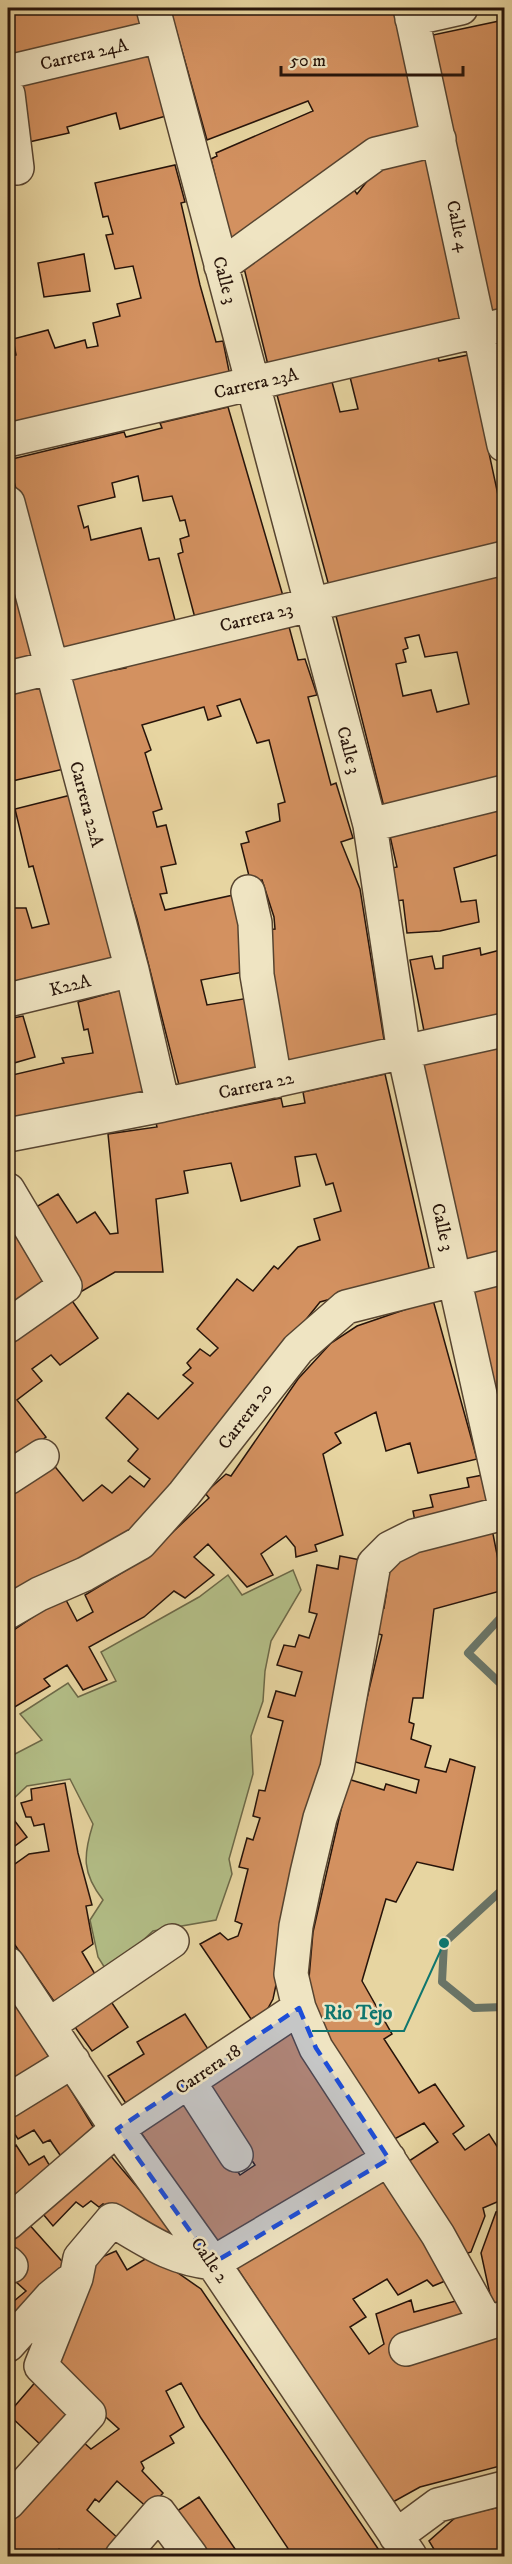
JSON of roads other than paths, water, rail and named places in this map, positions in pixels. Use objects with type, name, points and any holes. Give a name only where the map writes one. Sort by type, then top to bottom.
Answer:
[{"type":"street","points":[[411,13],[461,8]]},
{"type":"street","name":"Calle 4","points":[[411,13],[439,139],[493,328],[504,445]]},
{"type":"street","name":"Carrera 24A","points":[[8,72],[157,22]]},
{"type":"street","name":"Calle 3","points":[[157,22],[370,825],[404,1053],[454,1278],[495,1421],[504,1502]]},
{"type":"street","points":[[8,94],[17,168]]},
{"type":"street","points":[[221,266],[376,154],[439,139]]},
{"type":"street","name":"Carrera 23A","points":[[8,440],[493,328]]},
{"type":"street","name":"Carrera 22A","points":[[8,503],[132,970],[163,1105]]},
{"type":"street","name":"Carrera 23","points":[[8,678],[504,558]]},
{"type":"street","points":[[370,825],[504,792]]},
{"type":"street","points":[[248,892],[255,923],[257,975],[275,1081]]},
{"type":"street","name":"K22A","points":[[8,1000],[132,970]]},
{"type":"street","name":"Carrera 22","points":[[8,1135],[163,1105],[504,1030]]},
{"type":"street","points":[[8,1190],[65,1286],[8,1326]]},
{"type":"street","name":"Carrera 20","points":[[8,1612],[39,1594],[85,1574],[140,1543],[184,1494],[298,1348],[346,1306],[504,1267]]},
{"type":"street","points":[[8,1478],[42,1456]]},
{"type":"street","points":[[406,2349],[495,2320],[316,2048],[299,2008],[291,1974],[296,1926],[320,1818],[337,1768],[374,1564],[390,1548],[414,1536],[504,1514]]},
{"type":"street","points":[[49,2025],[172,1941]]},
{"type":"street","name":"Calle 2","points":[[8,1964],[117,2129],[213,2264],[404,2550]]},
{"type":"street","name":"Carrera 18","points":[[8,2223],[117,2129],[299,2008]]},
{"type":"street","points":[[8,2102],[73,2061]]},
{"type":"street","points":[[189,2082],[236,2155]]},
{"type":"street","points":[[8,2504],[89,2414],[41,2366],[76,2278],[80,2258],[112,2220],[167,2252],[187,2260],[213,2264],[389,2158]]},
{"type":"street","points":[[8,2345],[51,2297],[76,2278]]},
{"type":"street","points":[[404,2550],[438,2505],[504,2488]]},
{"type":"street","points":[[122,2556],[159,2513],[191,2556]]},
{"type":"waterway","points":[[504,1614],[468,1653],[504,1687]]},
{"type":"waterway","points":[[504,1888],[444,1943],[442,1982],[474,2008],[504,2007]]},
{"type":"place","name":"Rio Tejo","points":[[444,1943]]}]
